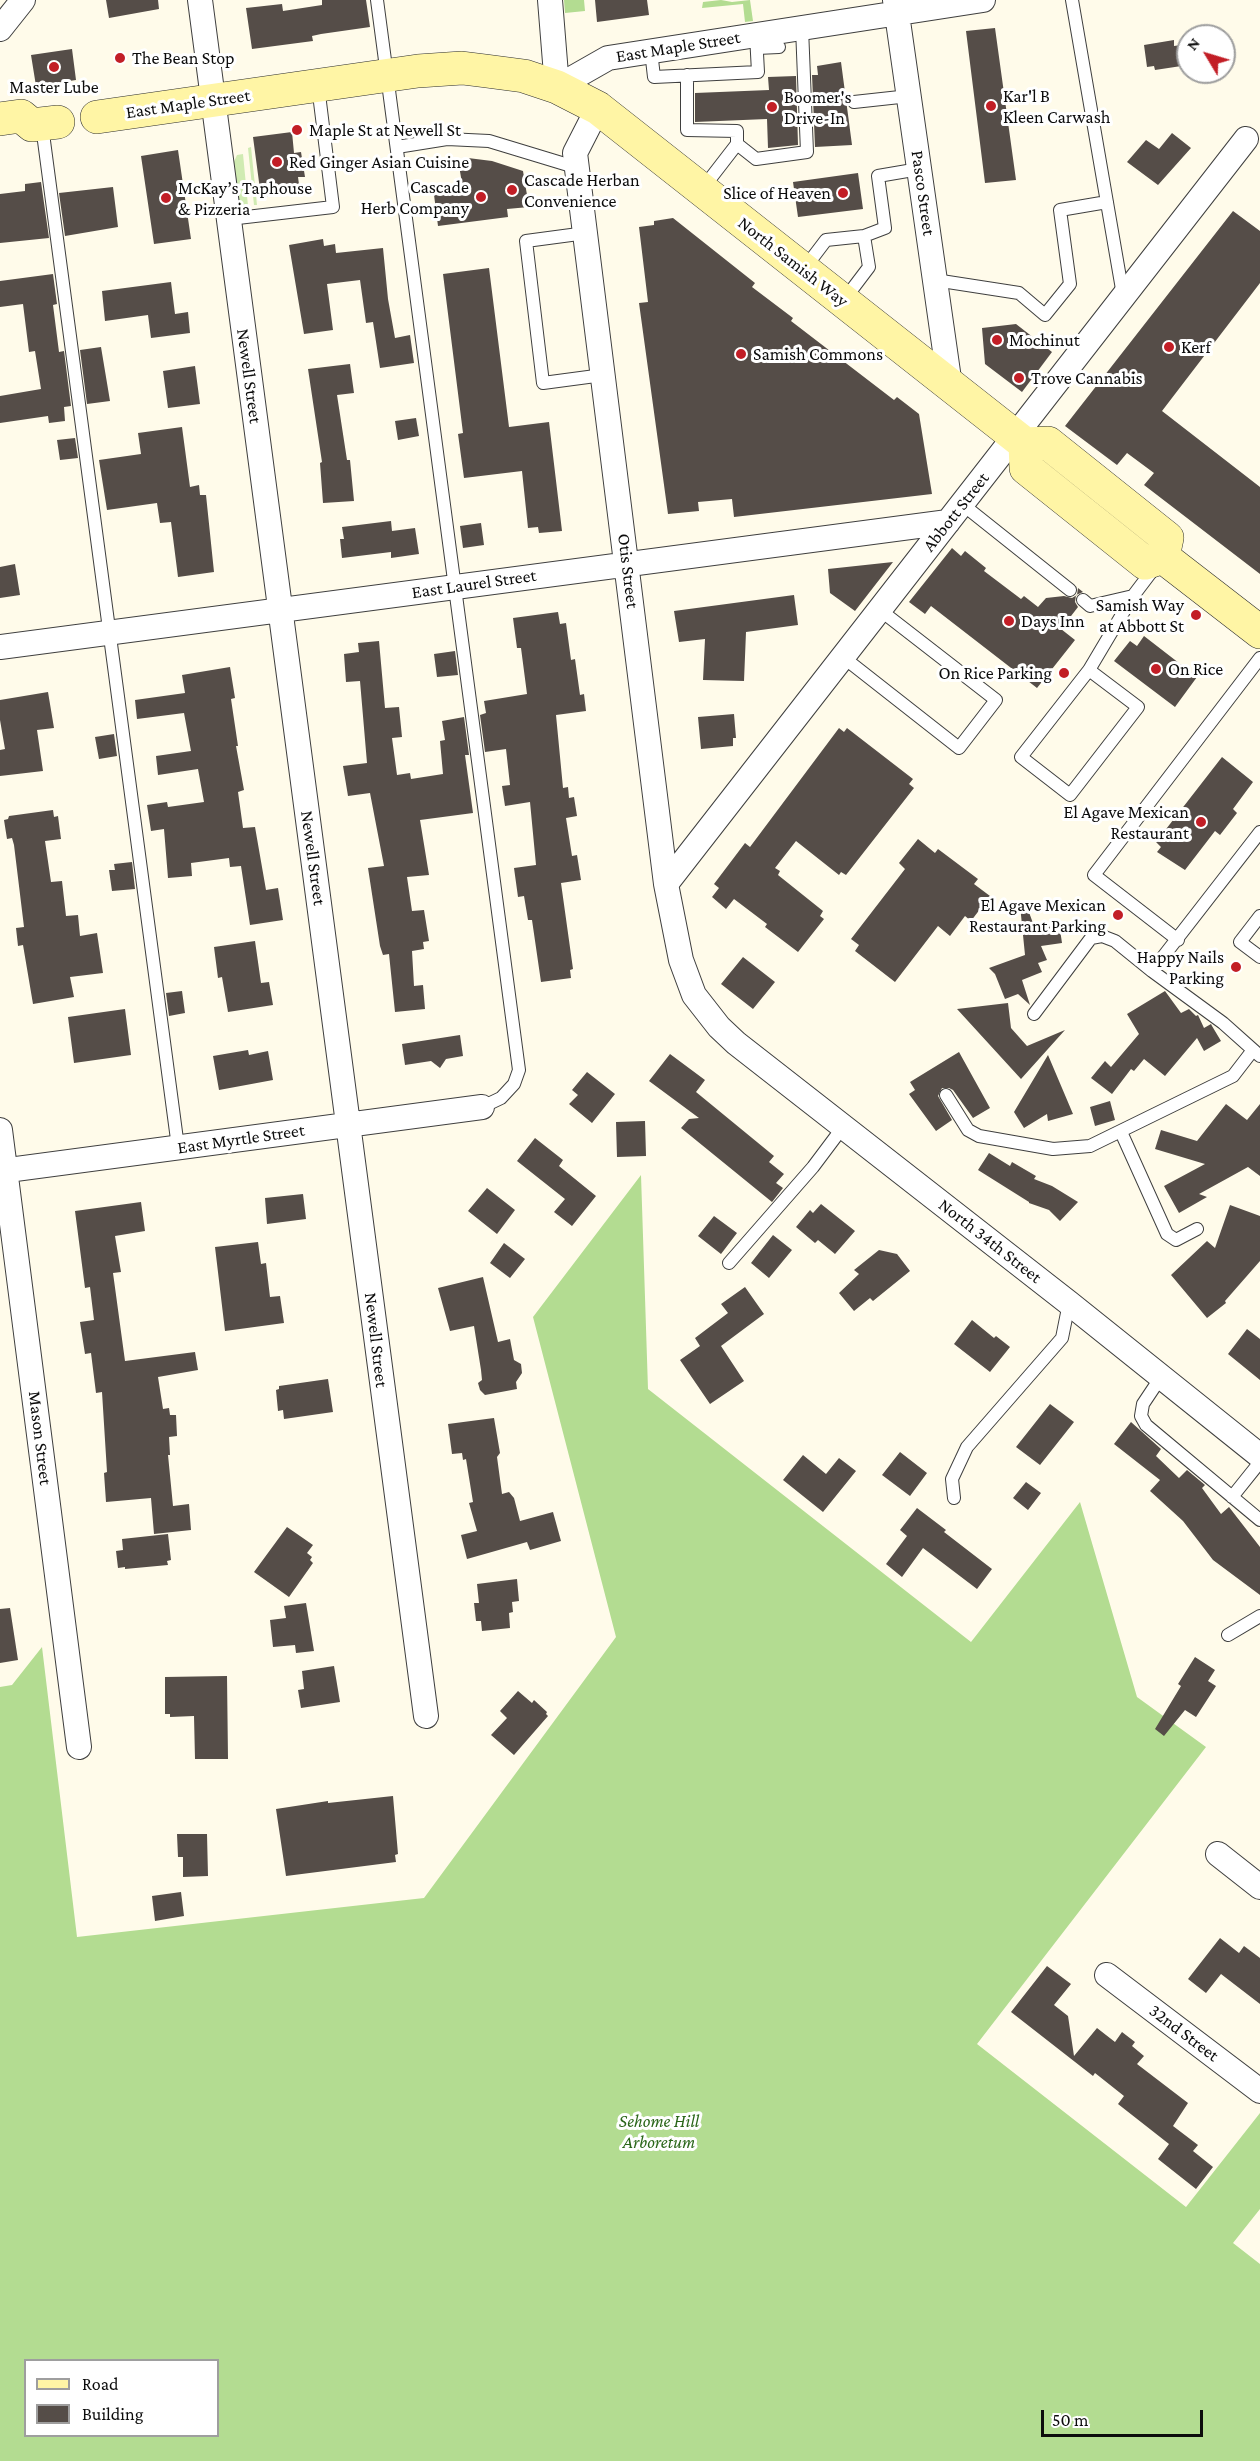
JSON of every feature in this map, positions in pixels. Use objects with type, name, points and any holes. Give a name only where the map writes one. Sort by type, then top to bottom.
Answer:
[{"type":"main road","name":"East Maple Street","points":[[0,140],[24,137],[64,111],[89,107],[97,117],[387,75],[462,68],[524,76],[557,87]]},
{"type":"main road","name":"North Samish Way","points":[[557,87],[598,108],[1020,440]]},
{"type":"main road","points":[[0,119],[21,116],[44,123]]},
{"type":"main road","points":[[1020,440],[1048,443],[1167,538],[1162,557],[1260,632]]},
{"type":"street","points":[[0,29],[23,0]]},
{"type":"street","name":"Newell Street","points":[[200,0],[426,1716]]},
{"type":"street","points":[[550,0],[557,87]]},
{"type":"street","name":"East Maple Street","points":[[557,87],[608,58],[651,51],[756,41],[896,6],[982,0]]},
{"type":"street","name":"Pasco Street","points":[[896,6],[951,386]]},
{"type":"street","name":"Otis Street","points":[[598,108],[576,153],[666,884],[681,960],[694,995],[719,1027]]},
{"type":"street","name":"Abbott Street","points":[[666,884],[955,513],[1020,440],[1124,296],[1246,139]]},
{"type":"street","name":"East Laurel Street","points":[[0,647],[627,564],[955,513]]},
{"type":"street","name":"North 34th Street","points":[[719,1027],[1260,1456]]},
{"type":"street","name":"East Myrtle Street","points":[[3,1171],[482,1107]]},
{"type":"street","name":"Mason Street","points":[[0,1130],[3,1171],[79,1747]]},
{"type":"street","points":[[1218,1854],[1260,1887]]},
{"type":"street","name":"32nd Street","points":[[1107,1975],[1260,2091]]},
{"type":"lane","points":[[377,0],[519,1070],[514,1084],[501,1098],[482,1107]]},
{"type":"lane","points":[[1072,0],[1124,296]]},
{"type":"lane","points":[[737,144],[756,159],[807,152],[802,28]]},
{"type":"lane","points":[[651,51],[654,77],[758,72],[756,41],[778,47]]},
{"type":"lane","points":[[687,75],[687,130],[737,131],[737,144],[702,190]]},
{"type":"lane","points":[[229,219],[333,207],[318,85]]},
{"type":"lane","points":[[854,102],[909,96]]},
{"type":"lane","points":[[44,123],[178,1148]]},
{"type":"lane","points":[[397,147],[447,139],[489,141],[578,168]]},
{"type":"lane","points":[[803,270],[826,240],[864,236],[885,228],[878,176],[919,170]]},
{"type":"lane","points":[[935,280],[1019,293],[1046,315],[1070,284],[1060,210],[1107,202]]},
{"type":"lane","points":[[586,233],[526,241],[531,288],[543,383],[603,375]]},
{"type":"lane","points":[[843,301],[869,267],[864,236]]},
{"type":"lane","points":[[955,513],[1070,590]]},
{"type":"lane","points":[[1089,670],[1138,707],[1070,795],[1021,757],[1089,670],[1133,596],[1162,557]]},
{"type":"lane","points":[[1083,600],[1090,606],[1133,596]]},
{"type":"lane","points":[[843,657],[958,748],[996,700],[879,610]]},
{"type":"lane","points":[[1178,940],[1094,875],[1260,658]]},
{"type":"lane","points":[[1152,971],[1260,832]]},
{"type":"lane","points":[[1260,916],[1240,942],[1260,957]]},
{"type":"lane","points":[[946,1095],[968,1130],[979,1136],[1053,1149],[1090,1146],[1233,1076],[1256,1053],[1223,1023],[1115,941],[1102,936],[1091,939],[1034,1014]]},
{"type":"lane","points":[[729,1263],[813,1167],[843,1127]]},
{"type":"lane","points":[[1121,1132],[1167,1234],[1176,1240],[1197,1229]]},
{"type":"lane","points":[[954,1497],[952,1479],[968,1447],[1062,1338],[1069,1303]]},
{"type":"lane","points":[[1161,1377],[1143,1404],[1141,1416],[1146,1425],[1260,1520]]},
{"type":"lane","points":[[1232,1497],[1260,1462]]},
{"type":"lane","points":[[1228,1635],[1260,1616]]},
{"type":"green space","points":[[564,0],[584,0],[585,11],[565,13]]},
{"type":"green space","points":[[721,0],[732,2],[750,0],[753,21],[745,22],[743,4],[702,8],[703,2]]},
{"type":"green space","points":[[251,147],[257,205],[254,205],[248,148]]},
{"type":"green space","points":[[243,154],[248,206],[239,207],[232,166],[237,155]]},
{"type":"green space","name":"Sehome Hill Arboretum","points":[[641,1175],[648,1389],[971,1642],[1080,1502],[1137,1697],[1206,1747],[977,2044],[1186,2207],[1260,2113],[1260,2209],[1233,2243],[1260,2264],[1260,2461],[0,2461],[0,1687],[12,1685],[42,1647],[77,1937],[424,1898],[616,1637],[533,1317]]},
{"type":"building","points":[[106,0],[158,0],[159,9],[109,18]]},
{"type":"building","points":[[322,0],[366,0],[370,27],[312,36],[313,41],[252,49],[246,8],[282,4],[283,11],[322,5]]},
{"type":"building","points":[[595,0],[647,0],[649,15],[597,22]]},
{"type":"building","name":"Kar'l B Kleen Carwash","points":[[995,28],[1016,180],[985,183],[966,31]]},
{"type":"building","points":[[1174,40],[1176,67],[1155,70],[1154,66],[1147,67],[1144,45]]},
{"type":"building","name":"Master Lube","points":[[72,49],[76,80],[36,86],[31,55]]},
{"type":"building","points":[[841,62],[852,145],[815,147],[812,75],[818,75],[817,66]]},
{"type":"building","points":[[796,76],[798,145],[768,148],[767,119],[695,122],[695,93],[769,90],[768,77]]},
{"type":"building","points":[[292,132],[294,153],[301,152],[305,177],[298,177],[300,192],[261,197],[253,137]]},
{"type":"building","points":[[1172,133],[1191,148],[1158,185],[1127,162],[1146,140],[1159,149]]},
{"type":"building","name":"McKay’s Taphouse & Pizzeria","points":[[178,150],[191,239],[154,244],[141,156]]},
{"type":"building","name":"Cascade Herb Company","points":[[468,158],[492,161],[523,171],[529,207],[507,209],[508,217],[438,226],[433,187],[462,183],[458,160]]},
{"type":"building","points":[[858,173],[863,209],[798,217],[793,182]]},
{"type":"building","points":[[41,182],[49,238],[0,243],[0,194],[25,191],[25,184]]},
{"type":"building","points":[[113,187],[118,227],[65,236],[59,193]]},
{"type":"building","name":"Kerf","points":[[1233,211],[1260,231],[1260,283],[1162,411],[1260,487],[1260,574],[1144,485],[1154,473],[1127,453],[1117,465],[1065,426]]},
{"type":"building","name":"Samish Commons","points":[[673,218],[755,283],[752,287],[793,318],[791,321],[894,400],[897,397],[919,414],[932,494],[734,517],[732,499],[698,502],[699,511],[668,514],[639,303],[648,302],[639,227],[654,225],[654,221]]},
{"type":"building","points":[[323,239],[324,246],[335,244],[336,253],[383,248],[395,338],[410,335],[414,363],[380,368],[373,322],[366,323],[360,280],[327,284],[333,330],[304,334],[289,245]]},
{"type":"building","points":[[489,268],[509,427],[549,422],[562,531],[539,533],[538,527],[528,528],[522,471],[464,478],[458,434],[463,433],[443,274]]},
{"type":"building","points":[[53,274],[57,304],[53,305],[59,352],[64,351],[71,406],[64,407],[65,421],[49,423],[48,416],[0,423],[0,396],[41,389],[35,351],[29,352],[23,304],[0,307],[0,281]]},
{"type":"building","points":[[171,282],[175,314],[188,312],[190,333],[151,338],[148,315],[105,321],[102,291]]},
{"type":"building","points":[[1016,324],[1052,352],[1022,392],[985,364],[982,328]]},
{"type":"building","points":[[101,347],[110,401],[87,404],[80,350]]},
{"type":"building","points":[[350,364],[354,393],[337,395],[347,460],[350,460],[354,501],[323,503],[320,463],[322,462],[308,369]]},
{"type":"building","points":[[195,366],[200,404],[168,408],[163,371]]},
{"type":"building","points":[[416,418],[419,436],[398,440],[395,421]]},
{"type":"building","points":[[182,427],[190,487],[199,485],[200,495],[206,495],[214,572],[178,577],[171,522],[160,523],[157,503],[107,510],[99,460],[141,454],[138,433]]},
{"type":"building","points":[[75,438],[78,458],[60,460],[57,440]]},
{"type":"building","points":[[391,521],[392,531],[415,528],[419,554],[391,558],[391,552],[342,558],[340,539],[344,539],[342,527]]},
{"type":"building","points":[[481,523],[484,545],[463,548],[460,526]]},
{"type":"building","name":"Days Inn","points":[[952,548],[961,556],[965,551],[986,568],[984,571],[1021,599],[1024,596],[1038,607],[1046,598],[1076,596],[1075,602],[1078,607],[1061,629],[1075,640],[1037,688],[931,606],[925,614],[909,602]]},
{"type":"building","points":[[893,562],[855,611],[830,593],[828,569]]},
{"type":"building","points":[[15,564],[20,595],[0,598],[0,567]]},
{"type":"building","points":[[794,595],[798,625],[746,632],[744,681],[703,680],[705,639],[679,642],[674,611]]},
{"type":"building","points":[[558,612],[560,624],[566,623],[571,660],[575,659],[580,695],[584,694],[586,711],[556,715],[563,788],[568,787],[569,798],[574,797],[577,816],[566,818],[572,856],[577,855],[581,880],[561,883],[573,969],[570,970],[571,978],[541,982],[532,920],[528,920],[524,896],[518,897],[514,868],[536,865],[530,802],[505,806],[502,786],[510,785],[506,749],[485,752],[480,715],[486,713],[484,701],[527,694],[521,648],[517,648],[513,618]]},
{"type":"building","name":"On Rice","points":[[1144,636],[1197,677],[1175,707],[1114,661],[1130,641],[1137,646]]},
{"type":"building","points":[[379,641],[385,708],[399,707],[402,737],[392,738],[397,775],[410,773],[411,779],[443,774],[440,741],[445,740],[442,721],[464,717],[469,755],[465,755],[473,813],[420,820],[429,875],[407,877],[412,911],[424,910],[429,941],[423,942],[424,949],[412,951],[414,986],[423,985],[425,1009],[395,1012],[389,954],[383,955],[380,946],[368,868],[384,866],[370,793],[348,796],[343,766],[367,763],[360,681],[346,682],[344,654],[359,652],[358,643]]},
{"type":"building","points":[[455,651],[458,675],[437,677],[434,654]]},
{"type":"building","points":[[230,667],[235,698],[231,699],[238,746],[236,746],[244,790],[238,792],[243,828],[255,827],[266,890],[278,888],[283,920],[250,925],[241,866],[230,867],[229,858],[191,863],[192,876],[168,878],[164,829],[151,831],[147,805],[167,802],[168,807],[204,802],[198,769],[158,775],[156,756],[191,751],[184,713],[137,719],[135,700],[185,693],[182,675]]},
{"type":"building","points":[[48,692],[54,728],[37,730],[43,771],[0,776],[0,750],[5,749],[0,720],[0,700]]},
{"type":"building","points":[[734,714],[736,738],[733,738],[733,746],[701,749],[698,717]]},
{"type":"building","points":[[839,728],[844,732],[847,728],[913,779],[909,784],[914,788],[846,875],[841,872],[839,875],[796,841],[775,868],[780,871],[778,875],[823,911],[820,916],[824,919],[798,952],[734,899],[726,909],[712,897],[719,888],[714,884],[745,843],[750,847]]},
{"type":"building","points":[[114,734],[117,756],[99,759],[95,737]]},
{"type":"building","name":"El Agave Mexican Restaurant","points":[[1222,757],[1253,782],[1233,809],[1237,813],[1220,835],[1215,831],[1185,870],[1157,852],[1161,847],[1156,842]]},
{"type":"building","points":[[53,810],[54,817],[58,816],[61,839],[45,841],[51,882],[62,881],[66,916],[78,915],[80,936],[97,933],[103,973],[70,977],[74,997],[33,1004],[23,945],[18,946],[16,928],[24,927],[14,845],[12,838],[7,839],[4,820],[9,816]]},
{"type":"building","points":[[918,839],[935,853],[938,849],[978,879],[974,884],[990,896],[971,921],[965,916],[950,936],[938,926],[895,982],[855,951],[859,945],[851,939],[905,869],[899,863]]},
{"type":"building","points":[[132,862],[135,889],[112,891],[109,870],[115,870],[114,864]]},
{"type":"building","points":[[1026,904],[1034,926],[1059,923],[1062,943],[1041,946],[1047,960],[1038,963],[1042,972],[1022,980],[1030,1005],[1018,994],[1005,999],[995,974],[989,968],[1025,955],[1020,905]]},
{"type":"building","points":[[255,941],[261,983],[269,982],[273,1005],[228,1012],[222,977],[218,978],[214,947]]},
{"type":"building","points":[[743,957],[775,982],[753,1009],[721,984]]},
{"type":"building","points":[[182,991],[185,1013],[169,1016],[166,993]]},
{"type":"building","points":[[1165,991],[1181,1013],[1189,1009],[1196,1016],[1198,1015],[1204,1028],[1211,1024],[1221,1041],[1204,1051],[1197,1038],[1165,1076],[1144,1059],[1134,1071],[1131,1069],[1112,1094],[1091,1078],[1105,1061],[1111,1067],[1139,1034],[1127,1014]]},
{"type":"building","points":[[1008,1003],[1011,1028],[1027,1046],[1065,1030],[1021,1079],[957,1009]]},
{"type":"building","points":[[125,1009],[131,1055],[74,1063],[68,1017]]},
{"type":"building","points":[[460,1035],[463,1056],[446,1059],[440,1068],[431,1061],[405,1065],[402,1044]]},
{"type":"building","points":[[248,1050],[249,1055],[268,1051],[273,1080],[219,1090],[213,1056]]},
{"type":"building","points":[[959,1052],[990,1108],[973,1118],[953,1090],[942,1088],[938,1096],[952,1120],[936,1131],[909,1094],[915,1090],[910,1082]]},
{"type":"building","points":[[670,1054],[705,1080],[696,1092],[774,1156],[769,1162],[784,1174],[776,1183],[783,1188],[772,1202],[681,1128],[689,1119],[699,1118],[649,1081]]},
{"type":"building","points":[[1048,1055],[1073,1114],[1048,1121],[1047,1114],[1024,1128],[1014,1112]]},
{"type":"building","points":[[587,1072],[615,1094],[592,1123],[569,1104],[578,1095],[572,1090]]},
{"type":"building","points":[[1110,1101],[1115,1120],[1095,1126],[1090,1107]]},
{"type":"building","points":[[1226,1104],[1247,1120],[1260,1104],[1260,1176],[1248,1167],[1199,1194],[1207,1197],[1179,1213],[1164,1186],[1205,1164],[1155,1149],[1161,1130],[1197,1141]]},
{"type":"building","points":[[645,1121],[646,1156],[617,1157],[616,1122]]},
{"type":"building","points":[[535,1138],[563,1160],[559,1166],[596,1196],[572,1226],[554,1212],[565,1199],[517,1161]]},
{"type":"building","points":[[989,1153],[1010,1166],[1012,1162],[1036,1176],[1034,1179],[1052,1186],[1078,1202],[1060,1221],[1049,1210],[1029,1203],[978,1170]]},
{"type":"building","points":[[487,1188],[515,1210],[497,1234],[468,1211]]},
{"type":"building","points":[[303,1194],[306,1219],[267,1224],[265,1198]]},
{"type":"building","points":[[141,1202],[145,1231],[115,1236],[121,1272],[113,1273],[125,1361],[195,1352],[198,1370],[158,1377],[163,1409],[169,1408],[170,1415],[176,1415],[177,1436],[169,1437],[170,1455],[168,1455],[173,1506],[189,1504],[191,1530],[154,1534],[151,1498],[106,1502],[104,1473],[107,1472],[102,1392],[96,1393],[91,1353],[85,1354],[80,1322],[94,1320],[90,1287],[85,1288],[75,1211]]},
{"type":"building","points":[[821,1204],[855,1231],[835,1254],[818,1240],[815,1243],[796,1227],[810,1210],[813,1213]]},
{"type":"building","points":[[1230,1205],[1260,1216],[1260,1261],[1225,1301],[1226,1303],[1207,1318],[1171,1275],[1207,1241],[1215,1248]]},
{"type":"building","points":[[714,1216],[737,1233],[721,1254],[698,1236]]},
{"type":"building","points":[[773,1235],[792,1250],[769,1278],[751,1263]]},
{"type":"building","points":[[258,1242],[261,1264],[266,1263],[270,1297],[280,1296],[284,1323],[225,1331],[215,1247]]},
{"type":"building","points":[[504,1243],[525,1259],[510,1278],[490,1263]]},
{"type":"building","points":[[879,1250],[897,1254],[910,1271],[873,1301],[870,1298],[854,1311],[839,1293],[859,1274],[854,1270]]},
{"type":"building","points":[[483,1277],[498,1342],[510,1339],[514,1360],[521,1364],[522,1373],[516,1382],[517,1389],[485,1395],[478,1383],[482,1380],[474,1326],[450,1331],[438,1288]]},
{"type":"building","points":[[745,1287],[764,1314],[721,1346],[744,1381],[710,1404],[680,1360],[700,1346],[695,1338],[728,1313],[721,1304]]},
{"type":"building","points":[[972,1320],[994,1338],[996,1336],[1010,1347],[990,1372],[954,1344]]},
{"type":"building","points":[[1247,1329],[1260,1339],[1260,1380],[1228,1354]]},
{"type":"building","points":[[328,1379],[333,1412],[284,1419],[283,1410],[278,1411],[276,1390],[279,1386]]},
{"type":"building","points":[[1050,1404],[1074,1422],[1040,1465],[1016,1447]]},
{"type":"building","points":[[494,1418],[500,1453],[497,1457],[502,1494],[509,1492],[514,1498],[520,1521],[553,1512],[561,1541],[530,1550],[527,1542],[467,1559],[461,1535],[477,1531],[469,1503],[473,1502],[466,1459],[463,1460],[462,1453],[452,1454],[448,1424]]},
{"type":"building","points":[[1131,1422],[1161,1449],[1156,1456],[1179,1478],[1187,1470],[1205,1485],[1202,1488],[1221,1514],[1229,1507],[1260,1547],[1260,1595],[1213,1560],[1183,1521],[1150,1491],[1160,1480],[1114,1444]]},
{"type":"building","points":[[900,1452],[927,1473],[910,1496],[882,1475]]},
{"type":"building","points":[[803,1455],[826,1474],[839,1458],[856,1471],[823,1512],[783,1480]]},
{"type":"building","points":[[1026,1482],[1041,1493],[1028,1510],[1013,1498]]},
{"type":"building","points":[[917,1508],[992,1569],[977,1589],[923,1548],[902,1577],[886,1564],[907,1536],[900,1530]]},
{"type":"building","points":[[287,1527],[313,1545],[307,1553],[312,1557],[310,1560],[313,1563],[289,1597],[254,1572]]},
{"type":"building","points":[[168,1534],[171,1560],[167,1561],[168,1565],[118,1568],[116,1551],[123,1550],[122,1539]]},
{"type":"building","points":[[517,1579],[519,1601],[512,1602],[513,1612],[509,1613],[510,1628],[482,1631],[481,1621],[476,1621],[474,1603],[479,1603],[477,1584]]},
{"type":"building","points":[[306,1603],[314,1651],[296,1653],[295,1645],[273,1647],[270,1620],[286,1618],[284,1606]]},
{"type":"building","points":[[10,1608],[18,1660],[0,1663],[0,1609]]},
{"type":"building","points":[[1195,1657],[1215,1670],[1208,1681],[1216,1686],[1196,1717],[1185,1710],[1164,1736],[1155,1729],[1181,1686],[1178,1684]]},
{"type":"building","points":[[334,1666],[340,1702],[301,1708],[298,1690],[304,1689],[302,1671]]},
{"type":"building","points":[[227,1676],[228,1759],[195,1759],[194,1716],[170,1717],[170,1714],[165,1714],[165,1677]]},
{"type":"building","points":[[518,1691],[532,1703],[534,1700],[547,1712],[548,1716],[514,1755],[491,1735],[507,1718],[500,1711]]},
{"type":"building","points":[[393,1796],[398,1854],[395,1855],[396,1862],[286,1876],[276,1809],[328,1801],[328,1803]]},
{"type":"building","points":[[177,1834],[207,1834],[208,1876],[183,1877],[183,1857],[178,1857]]},
{"type":"building","points":[[181,1892],[184,1916],[155,1921],[152,1896]]},
{"type":"building","points":[[1220,1938],[1239,1953],[1244,1946],[1260,1958],[1260,2004],[1221,1974],[1206,1993],[1188,1979]]},
{"type":"building","points":[[1047,1966],[1071,1984],[1054,2005],[1068,2016],[1074,2056],[1097,2028],[1115,2042],[1122,2032],[1135,2042],[1132,2046],[1144,2056],[1137,2064],[1188,2103],[1173,2126],[1198,2145],[1193,2151],[1213,2167],[1196,2189],[1158,2159],[1169,2144],[1118,2104],[1124,2096],[1095,2073],[1093,2076],[1011,2012]]},
{"type":"place","name":"The Bean Stop","points":[[120,58]]},
{"type":"place","name":"Master Lube","points":[[54,67]]},
{"type":"place","name":"Kar'l B Kleen Carwash","points":[[991,106]]},
{"type":"place","name":"Boomer's Drive-In","points":[[772,107]]},
{"type":"place","name":"Maple St at Newell St","points":[[297,130]]},
{"type":"place","name":"Red Ginger Asian Cuisine","points":[[277,162]]},
{"type":"place","name":"Cascade Herban Convenience","points":[[512,190]]},
{"type":"place","name":"Slice of Heaven","points":[[843,193]]},
{"type":"place","name":"Cascade Herb Company","points":[[481,197]]},
{"type":"place","name":"McKay’s Taphouse & Pizzeria","points":[[166,198]]},
{"type":"place","name":"Mochinut","points":[[997,340]]},
{"type":"place","name":"Kerf","points":[[1169,347]]},
{"type":"place","name":"Samish Commons","points":[[741,354]]},
{"type":"place","name":"Trove Cannabis","points":[[1019,378]]},
{"type":"place","name":"Samish Way at Abbott St","points":[[1196,615]]},
{"type":"place","name":"Days Inn","points":[[1009,621]]},
{"type":"place","name":"On Rice","points":[[1156,669]]},
{"type":"place","name":"On Rice Parking","points":[[1064,673]]},
{"type":"place","name":"El Agave Mexican Restaurant","points":[[1201,822]]},
{"type":"place","name":"El Agave Mexican Restaurant Parking","points":[[1118,915]]},
{"type":"place","name":"Happy Nails Parking","points":[[1236,967]]}]
